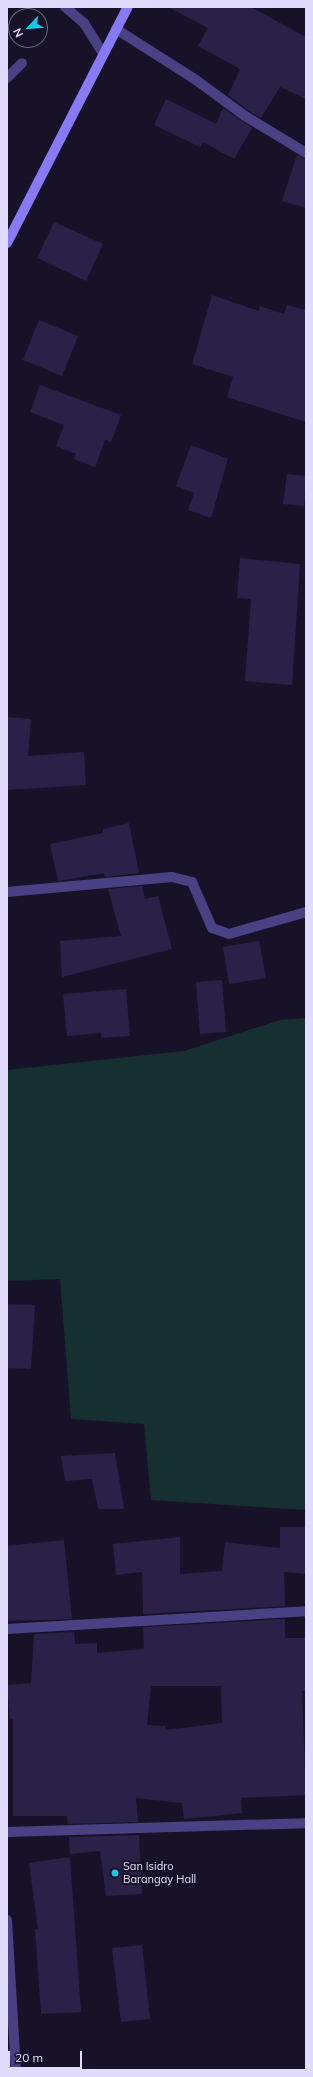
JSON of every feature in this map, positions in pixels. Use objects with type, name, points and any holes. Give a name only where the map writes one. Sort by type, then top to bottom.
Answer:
[{"type":"street","points":[[65,7],[84,23],[103,54]]},
{"type":"street","points":[[7,243],[128,7]]},
{"type":"street","points":[[116,29],[196,80],[244,116],[306,152]]},
{"type":"street","points":[[7,77],[22,62]]},
{"type":"street","points":[[7,892],[172,877],[192,882],[212,928],[229,934],[306,912]]},
{"type":"street","points":[[7,1628],[306,1611]]},
{"type":"street","points":[[7,1832],[306,1823]]},
{"type":"street","points":[[7,1920],[16,2070]]},
{"type":"green space","points":[[306,1018],[306,1510],[151,1500],[144,1424],[71,1419],[60,1279],[7,1281],[7,1070],[184,1051],[280,1020]]},
{"type":"building","points":[[168,7],[251,7],[306,37],[306,99],[280,87],[261,118],[249,111],[228,95],[240,69],[198,46],[208,28]]},
{"type":"building","points":[[166,99],[216,124],[223,108],[252,128],[234,159],[203,142],[200,147],[154,125]]},
{"type":"building","points":[[297,155],[306,159],[306,208],[282,201]]},
{"type":"building","points":[[54,222],[103,244],[86,281],[37,258]]},
{"type":"building","points":[[212,295],[259,311],[260,306],[284,314],[287,305],[306,310],[306,422],[227,397],[233,377],[192,364]]},
{"type":"building","points":[[39,320],[78,336],[62,376],[23,360]]},
{"type":"building","points":[[40,385],[121,415],[111,442],[105,440],[95,467],[74,459],[76,454],[56,446],[64,425],[30,412]]},
{"type":"building","points":[[191,445],[228,459],[211,518],[188,510],[194,493],[176,486]]},
{"type":"building","points":[[287,474],[306,476],[304,506],[283,504]]},
{"type":"building","points":[[240,558],[300,564],[292,685],[245,681],[251,599],[237,598]]},
{"type":"building","points":[[7,717],[31,719],[28,756],[84,752],[86,785],[7,790]]},
{"type":"building","points":[[129,823],[139,873],[105,877],[104,873],[58,881],[50,844],[103,833],[103,829]]},
{"type":"building","points":[[142,886],[145,899],[158,896],[172,949],[62,977],[60,941],[121,936],[108,889]]},
{"type":"building","points":[[259,941],[266,978],[229,984],[223,947]]},
{"type":"building","points":[[222,980],[226,1032],[200,1034],[196,982]]},
{"type":"building","points":[[126,989],[130,1036],[101,1038],[101,1033],[67,1036],[63,994]]},
{"type":"building","points":[[7,1304],[35,1305],[31,1369],[7,1368]]},
{"type":"building","points":[[115,1453],[124,1509],[98,1509],[92,1479],[65,1481],[61,1456]]},
{"type":"building","points":[[280,1527],[306,1527],[306,1574],[284,1572],[285,1606],[143,1614],[142,1572],[116,1575],[113,1544],[180,1537],[180,1574],[222,1571],[225,1542],[280,1548]]},
{"type":"building","points":[[64,1540],[72,1619],[7,1621],[7,1546]]},
{"type":"building","points":[[285,1619],[285,1638],[306,1638],[306,1691],[302,1691],[306,1795],[241,1798],[242,1813],[184,1819],[182,1803],[136,1798],[138,1822],[68,1824],[67,1816],[13,1816],[13,1719],[10,1719],[7,1685],[31,1683],[34,1634],[74,1632],[75,1644],[97,1643],[97,1653],[144,1649],[143,1627]],"holes":[[[151,1686],[221,1686],[222,1723],[165,1730],[165,1726],[147,1725]]]},
{"type":"building","name":"San Isidro Barangay Hall","points":[[139,1835],[142,1894],[106,1896],[100,1851],[70,1854],[69,1837]]},
{"type":"building","points":[[70,1857],[81,2012],[41,2014],[35,1929],[38,1929],[29,1863]]},
{"type":"building","points":[[142,1945],[150,2019],[121,2022],[112,1948]]},
{"type":"place","name":"San Isidro Barangay Hall","points":[[115,1873]]}]
